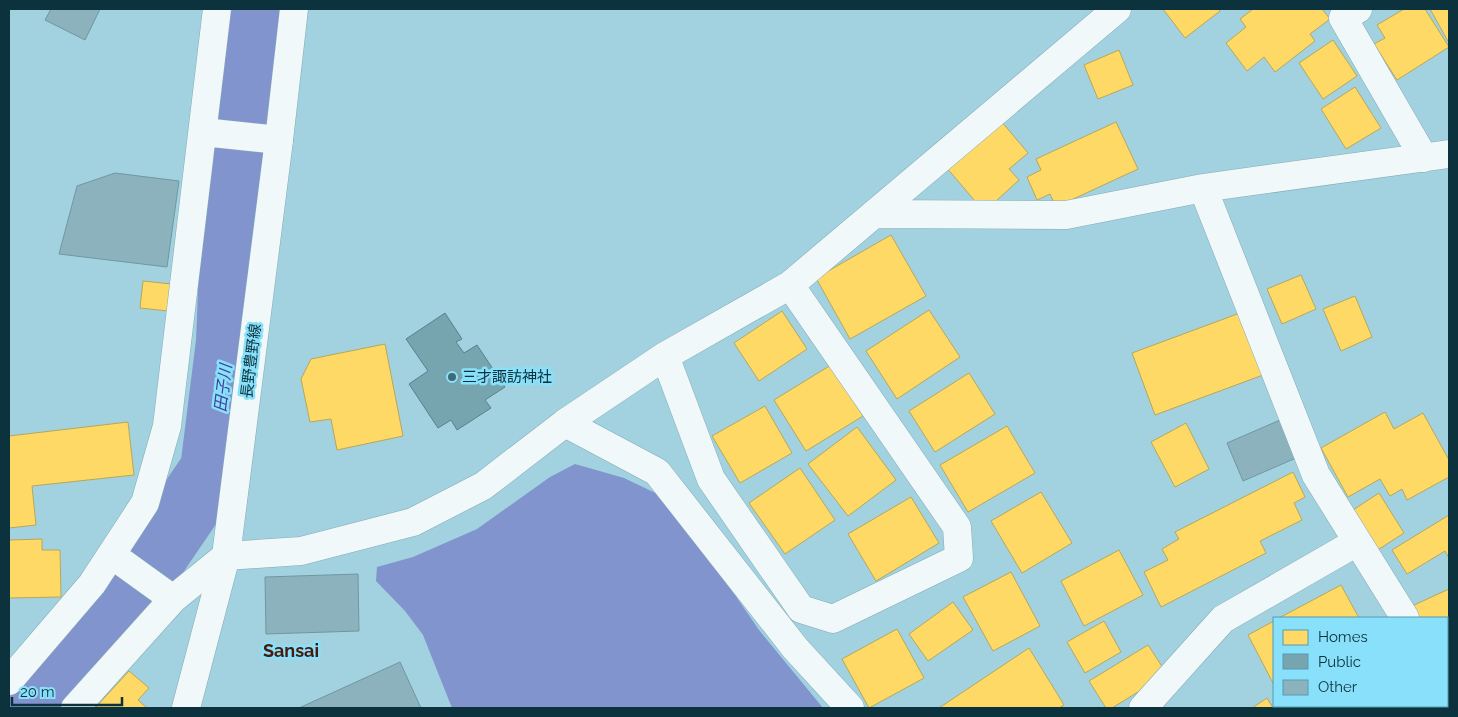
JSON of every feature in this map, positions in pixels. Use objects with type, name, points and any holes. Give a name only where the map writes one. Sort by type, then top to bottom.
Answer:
[{"type":"street","points":[[9,681],[92,584],[113,555],[145,503],[167,426],[208,132],[217,9]]},
{"type":"street","name":"長野豊野線","points":[[186,708],[226,556],[274,140],[294,9]]},
{"type":"street","points":[[75,708],[172,598],[226,556],[301,551],[413,522],[483,486],[565,423],[665,356],[790,285],[1117,9]]},
{"type":"street","points":[[874,214],[1066,215],[1203,188],[1436,156],[1343,18],[1358,9]]},
{"type":"street","points":[[208,132],[274,140]]},
{"type":"street","points":[[1203,188],[1316,475],[1405,617]]},
{"type":"street","points":[[665,356],[711,479],[801,609],[833,619],[959,558],[957,527],[790,285]]},
{"type":"street","points":[[565,423],[657,472],[795,648],[850,708]]},
{"type":"street","points":[[1142,708],[1223,619],[1357,542]]},
{"type":"street","points":[[113,555],[172,598]]},
{"type":"water","points":[[575,464],[624,478],[670,500],[759,630],[823,708],[452,708],[423,635],[405,611],[376,581],[377,567],[413,557],[477,529],[550,477]]},
{"type":"building: Homes","points":[[1163,9],[1218,9],[1220,11],[1185,38]]},
{"type":"building: Homes","points":[[1253,9],[1322,9],[1330,19],[1310,34],[1315,41],[1275,72],[1264,57],[1247,71],[1226,43],[1246,27],[1240,19]]},
{"type":"building: Homes","points":[[1404,9],[1425,9],[1449,47],[1397,80],[1374,44],[1385,38],[1377,25]]},
{"type":"building: Homes","points":[[1430,9],[1449,9],[1449,43]]},
{"type":"building: Homes","points":[[1333,40],[1357,76],[1323,99],[1299,63]]},
{"type":"building: Homes","points":[[1119,50],[1133,85],[1098,99],[1084,65]]},
{"type":"building: Homes","points":[[1355,87],[1381,128],[1346,149],[1321,109]]},
{"type":"building: Homes","points":[[1001,121],[1028,153],[1009,169],[1019,180],[996,201],[975,201],[946,167]]},
{"type":"building: Homes","points":[[1116,122],[1138,169],[1056,207],[1050,194],[1037,200],[1027,177],[1041,170],[1036,159]]},
{"type":"building: Homes","points":[[891,235],[926,296],[850,339],[816,278]]},
{"type":"building: Homes","points":[[1301,275],[1316,309],[1282,324],[1267,289]]},
{"type":"building: Homes","points":[[143,281],[171,284],[168,311],[140,308]]},
{"type":"building: Homes","points":[[1355,296],[1372,337],[1341,351],[1323,309]]},
{"type":"building: Homes","points":[[929,310],[960,357],[897,399],[866,351]]},
{"type":"building: Homes","points":[[782,311],[807,349],[759,381],[734,343]]},
{"type":"building: Homes","points":[[1240,313],[1263,375],[1155,415],[1132,353]]},
{"type":"building: Homes","points":[[385,344],[403,436],[337,450],[331,419],[310,422],[301,379],[311,359]]},
{"type":"building: Homes","points":[[831,365],[863,416],[806,451],[774,400]]},
{"type":"building: Homes","points":[[969,373],[995,414],[935,452],[909,411]]},
{"type":"building: Homes","points":[[765,406],[792,453],[740,483],[712,436]]},
{"type":"building: Homes","points":[[1385,412],[1394,429],[1423,413],[1449,460],[1449,477],[1407,500],[1402,489],[1390,496],[1380,479],[1348,497],[1321,448]]},
{"type":"building: Homes","points":[[128,422],[134,475],[32,486],[36,525],[9,528],[9,436]]},
{"type":"building: Homes","points":[[1186,423],[1209,469],[1175,487],[1151,442]]},
{"type":"building: Homes","points":[[1007,426],[1035,473],[968,512],[940,465]]},
{"type":"building: Homes","points":[[857,427],[896,480],[848,516],[808,464]]},
{"type":"building: Homes","points":[[800,468],[835,520],[785,554],[749,503]]},
{"type":"building: Homes","points":[[1293,472],[1305,497],[1294,503],[1302,520],[1260,541],[1266,553],[1161,607],[1144,572],[1168,560],[1162,549],[1179,539],[1175,532]]},
{"type":"building: Homes","points":[[1041,492],[1072,543],[1022,573],[991,521]]},
{"type":"building: Homes","points":[[1379,493],[1404,533],[1376,551],[1350,512]]},
{"type":"building: Homes","points":[[911,497],[939,543],[876,581],[848,534]]},
{"type":"building: Homes","points":[[1449,515],[1449,558],[1445,551],[1407,574],[1392,550]]},
{"type":"building: Homes","points":[[42,539],[42,550],[60,550],[61,597],[9,598],[9,540]]},
{"type":"building: Homes","points":[[1119,550],[1143,595],[1084,626],[1061,581]]},
{"type":"building: Homes","points":[[1011,572],[1040,626],[993,651],[963,597]]},
{"type":"building: Homes","points":[[1341,585],[1358,617],[1281,617]]},
{"type":"building: Homes","points":[[1449,589],[1449,650],[1448,617],[1418,617],[1412,606]]},
{"type":"building: Homes","points":[[953,602],[973,630],[928,661],[909,634]]},
{"type":"building: Homes","points":[[1104,621],[1121,652],[1085,673],[1067,642]]},
{"type":"building: Homes","points":[[1273,622],[1273,683],[1248,635]]},
{"type":"building: Homes","points":[[897,629],[924,678],[869,708],[842,659]]},
{"type":"building: Homes","points":[[1148,645],[1167,674],[1112,708],[1106,708],[1089,681]]},
{"type":"building: Homes","points":[[1029,648],[1064,705],[1059,708],[939,708]]},
{"type":"building: Homes","points":[[129,671],[149,688],[138,700],[147,708],[95,708]]},
{"type":"building: Homes","points":[[1267,698],[1273,708],[1252,708]]},
{"type":"building: Homes","points":[[1301,707],[1302,708],[1273,708]]},
{"type":"building: Homes","points":[[1374,707],[1411,707],[1408,708]]},
{"type":"building: Public","points":[[445,313],[462,339],[456,342],[464,353],[477,345],[505,387],[485,400],[491,408],[457,430],[451,420],[438,428],[409,384],[428,371],[406,339]]},
{"type":"building: Other","points":[[51,9],[100,9],[85,40],[45,20]]},
{"type":"building: Other","points":[[115,173],[179,181],[167,267],[59,254],[77,186]]},
{"type":"building: Other","points":[[1287,417],[1303,455],[1243,481],[1227,443]]},
{"type":"building: Other","points":[[358,574],[359,631],[266,634],[265,577]]},
{"type":"building: Other","points":[[400,662],[421,708],[299,708]]},
{"type":"waterway","name":"田子川","points":[[36,708],[104,630],[213,470],[229,342],[237,135],[253,9]]},
{"type":"place","name":"三才諏訪神社","points":[[452,377]]},
{"type":"district","name":"Sansai","points":[[291,650]]}]
